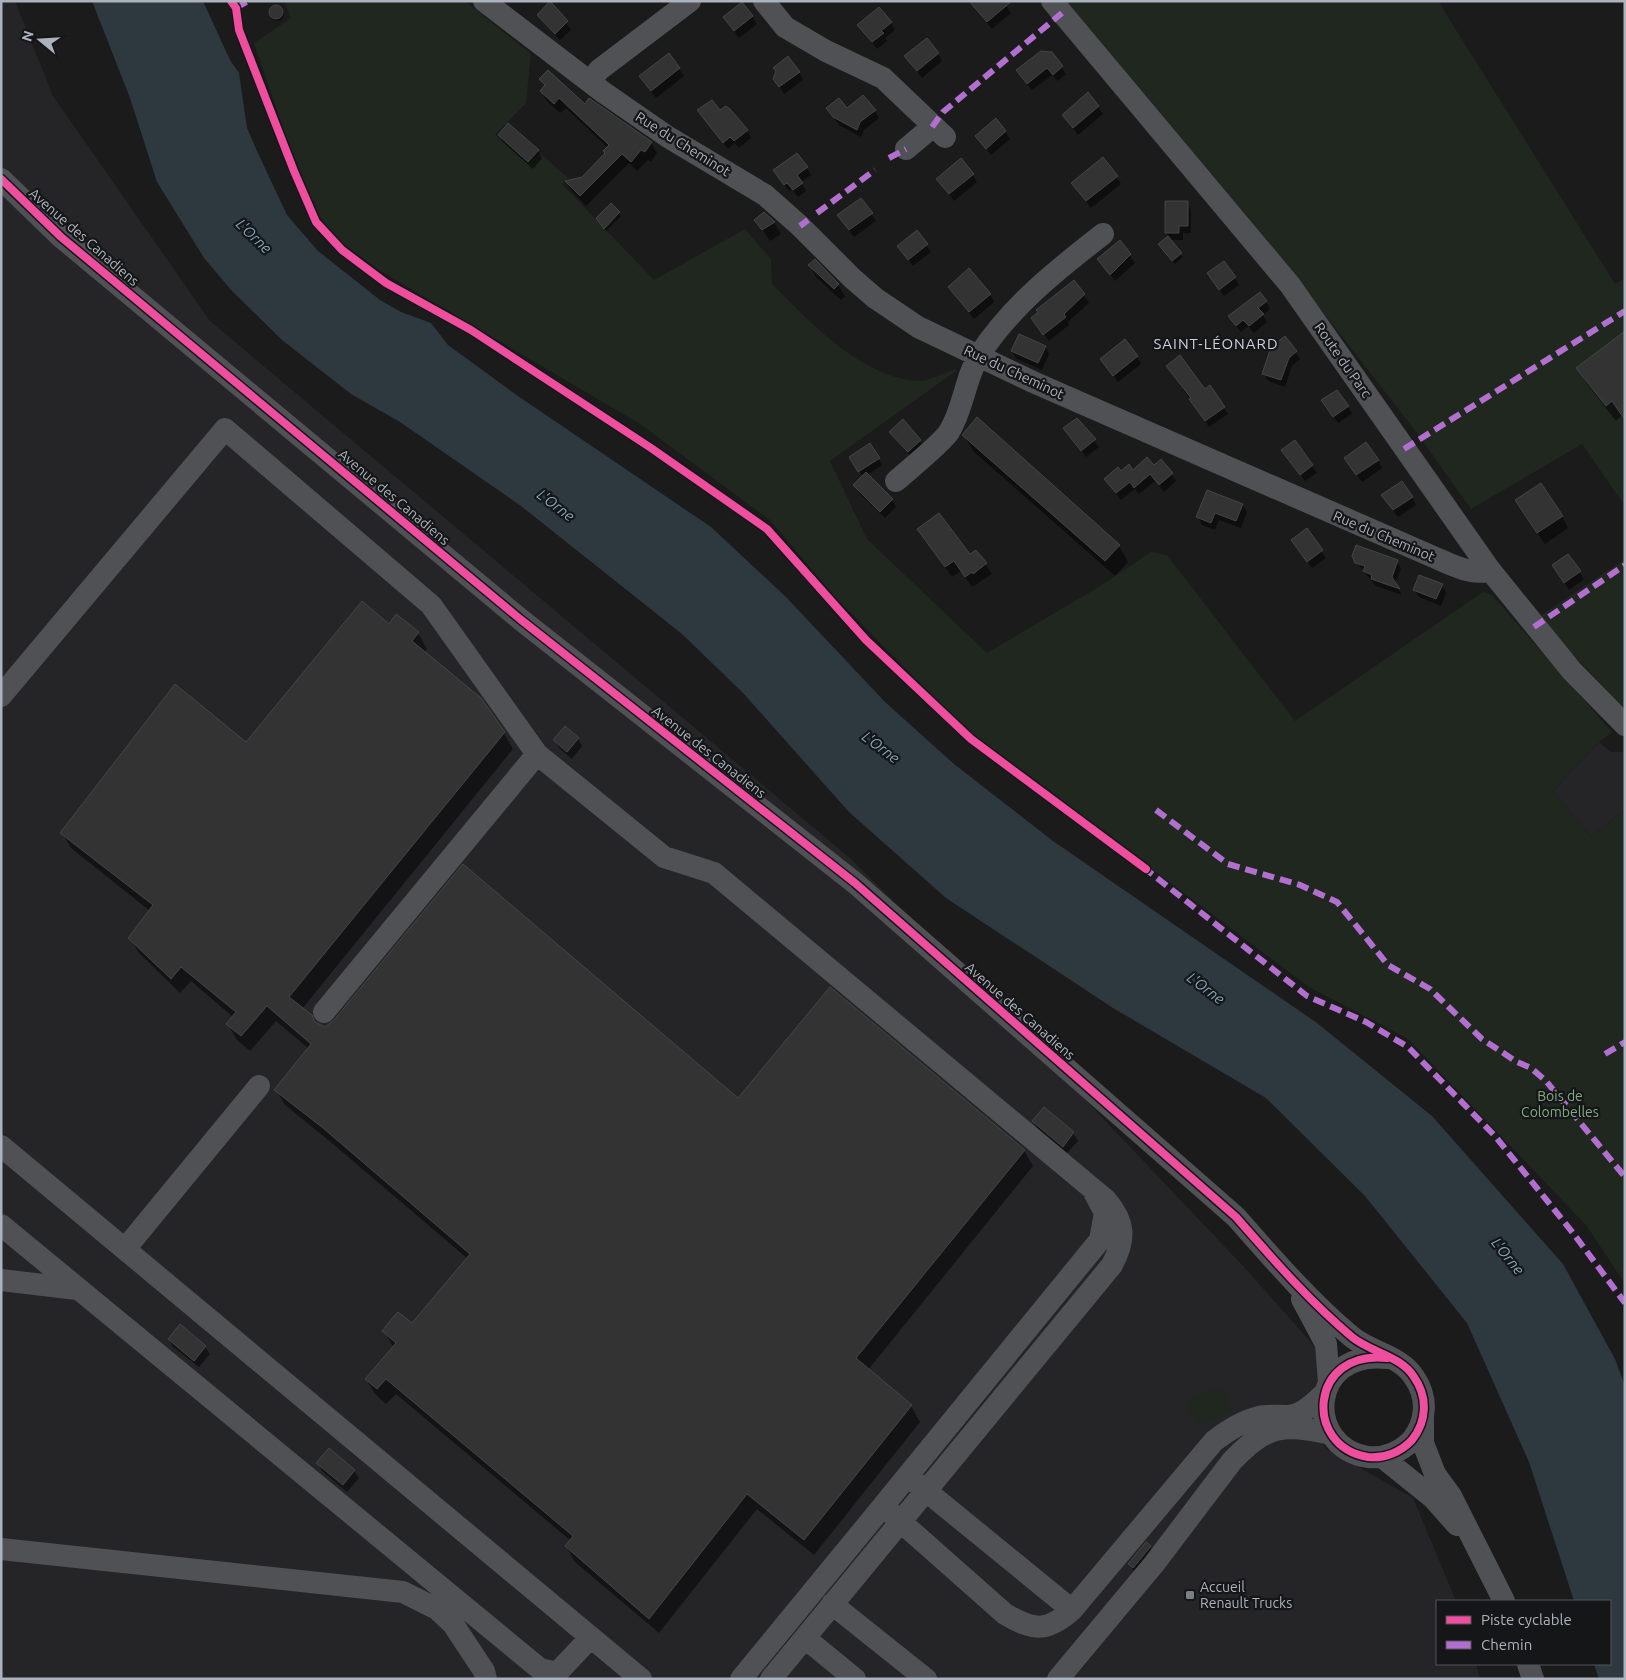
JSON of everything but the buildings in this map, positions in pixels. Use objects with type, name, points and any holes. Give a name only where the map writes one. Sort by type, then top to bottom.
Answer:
[{"type":"street","name":"Rue du Cheminot","points":[[484,1],[590,82],[668,136],[765,194],[852,278],[894,312],[918,326],[1033,382],[1428,555],[1483,573],[1490,570]]},
{"type":"street","points":[[764,1],[785,27],[826,51],[883,78],[938,132],[906,149]]},
{"type":"street","name":"Route du Parc","points":[[1052,1],[1290,285],[1490,570],[1572,670],[1625,725]]},
{"type":"street","points":[[590,82],[599,70],[684,3]]},
{"type":"street","name":"Avenue des Canadiens","points":[[1,179],[61,237],[520,619],[855,883],[1236,1217],[1292,1280],[1351,1336],[1365,1347],[1387,1358]]},
{"type":"street","points":[[896,481],[949,432],[969,376],[980,355],[1003,322],[1058,269],[1103,234]]},
{"type":"street","points":[[1,696],[225,429],[431,605],[537,754],[664,857],[714,873],[1092,1189],[1113,1209],[1122,1227],[1118,1254],[1112,1265],[925,1490],[892,1513],[741,1679]]},
{"type":"street","points":[[324,1012],[537,754]]},
{"type":"street","points":[[124,1249],[259,1086]]},
{"type":"street","points":[[6,1158],[124,1249],[641,1679]]},
{"type":"street","points":[[771,1679],[832,1604],[892,1513],[907,1475],[1100,1240],[1105,1213],[1092,1189]]},
{"type":"street","points":[[1,1225],[443,1602],[540,1669],[557,1673],[591,1637]]},
{"type":"street","points":[[1,1280],[78,1289]]},
{"type":"street","name":"Avenue des Canadiens","points":[[1292,1280],[1326,1344],[1327,1388]]},
{"type":"street","points":[[892,1513],[1005,1614],[1019,1622],[1044,1627],[1058,1623],[1072,1610],[1214,1441],[1228,1430],[1256,1417],[1275,1414],[1285,1416],[1296,1414],[1311,1406],[1340,1369],[1354,1360],[1370,1356],[1387,1358],[1402,1364],[1417,1381],[1424,1404],[1423,1443],[1436,1474],[1451,1496],[1504,1600]]},
{"type":"street","points":[[1327,1388],[1323,1407],[1325,1421],[1331,1434],[1340,1445],[1354,1453],[1369,1457],[1382,1457],[1396,1452],[1408,1444],[1417,1433],[1423,1419]]},
{"type":"street","points":[[1058,1679],[1167,1548],[1232,1461],[1257,1437],[1267,1432],[1297,1428],[1331,1434]]},
{"type":"street","points":[[1214,1441],[1232,1461]]},
{"type":"street","points":[[1382,1457],[1433,1498],[1478,1548]]},
{"type":"street","points":[[907,1475],[1072,1610]]},
{"type":"street","points":[[1140,1527],[1167,1548]]},
{"type":"street","points":[[1,1550],[403,1592],[443,1602]]},
{"type":"street","points":[[1104,1572],[1129,1592]]},
{"type":"street","points":[[443,1602],[453,1624],[484,1671],[486,1679]]},
{"type":"street","points":[[832,1604],[926,1679]]},
{"type":"street","points":[[805,1638],[855,1679]]},
{"type":"street","points":[[1528,1665],[1533,1679]]},
{"type":"shaded area","points":[[1,1],[15,1],[53,96],[210,321],[851,859],[973,981],[1244,1267],[1317,1349],[1324,1447],[1413,1498],[1456,1600],[1436,1600],[1436,1665],[1476,1665],[1480,1679],[1,1679]]},
{"type":"shaded area","points":[[1599,742],[1611,752],[1625,752],[1625,809],[1591,837],[1553,791]]},
{"type":"green space","name":"Bois de Colombelles","points":[[284,1],[465,1],[531,54],[526,103],[495,135],[528,164],[540,153],[568,178],[562,184],[654,280],[745,229],[771,259],[772,284],[820,331],[857,359],[877,370],[898,378],[919,381],[928,380],[956,369],[956,371],[830,461],[867,539],[987,653],[1097,588],[1151,552],[1167,555],[1295,721],[1483,592],[1492,595],[1612,732],[1599,742],[1553,791],[1591,837],[1625,809],[1625,1284],[1586,1225],[1408,1039],[1309,987],[963,727],[833,595],[771,521],[640,424],[377,269],[340,242],[316,213],[296,167],[254,43],[291,18]]},
{"type":"green space","points":[[1064,1],[1438,1],[1615,284],[1625,278],[1625,506],[1582,444],[1471,509],[1414,429],[1266,239]]},
{"type":"green space","points":[[1625,559],[1625,710],[1538,617]]},
{"type":"green space","points":[[1215,1389],[1223,1390],[1231,1412],[1212,1421],[1199,1424],[1191,1413],[1190,1399],[1197,1394]]},
{"type":"water","name":"L'Orne","points":[[92,1],[203,1],[230,60],[239,73],[247,128],[257,151],[287,215],[318,251],[380,300],[401,312],[431,323],[448,345],[515,394],[711,527],[786,597],[885,702],[954,764],[1053,841],[1317,1023],[1432,1116],[1563,1264],[1615,1359],[1625,1386],[1625,1679],[1599,1679],[1594,1665],[1611,1665],[1611,1600],[1574,1600],[1529,1462],[1467,1323],[1365,1196],[1266,1098],[1113,1008],[946,898],[849,812],[743,693],[682,634],[521,506],[400,422],[351,394],[282,340],[232,291],[204,258],[157,182],[130,98]]},
{"type":"marked path","points":[[236,8],[248,1]]},
{"type":"marked path","points":[[932,127],[943,112],[1062,13]]},
{"type":"marked path","points":[[889,158],[906,149]]},
{"type":"marked path","points":[[817,213],[875,170]]},
{"type":"marked path","points":[[800,226],[808,220]]},
{"type":"marked path","points":[[1404,449],[1625,311]]},
{"type":"marked path","points":[[1534,627],[1625,565]]},
{"type":"marked path","points":[[1156,810],[1228,864],[1300,885],[1337,902],[1388,965],[1430,989],[1482,1039],[1517,1062],[1531,1068],[1546,1081],[1625,1177]]},
{"type":"marked path","points":[[1143,867],[1307,996],[1366,1022],[1408,1047],[1495,1136],[1573,1233],[1625,1303]]},
{"type":"marked path","points":[[1605,1054],[1625,1042]]},
{"type":"cycle path","points":[[231,1],[236,8],[239,30],[316,222],[342,250],[386,283],[471,330],[651,448],[767,529],[866,640],[971,739],[1146,869]]},
{"type":"cycle path","points":[[1,179],[61,237],[520,619],[855,883],[1236,1217],[1292,1279],[1336,1323],[1359,1342],[1393,1359],[1408,1370],[1419,1385],[1422,1393],[1424,1409],[1421,1425],[1412,1440],[1403,1448],[1386,1456],[1368,1457],[1347,1450],[1333,1436],[1325,1419],[1324,1400],[1330,1383],[1342,1368],[1361,1359],[1387,1358]]},
{"type":"place","name":"Accueil Renault Trucks","points":[[1190,1595]]},
{"type":"district","name":"SAINT-LÉONARD","points":[[1216,343]]}]
